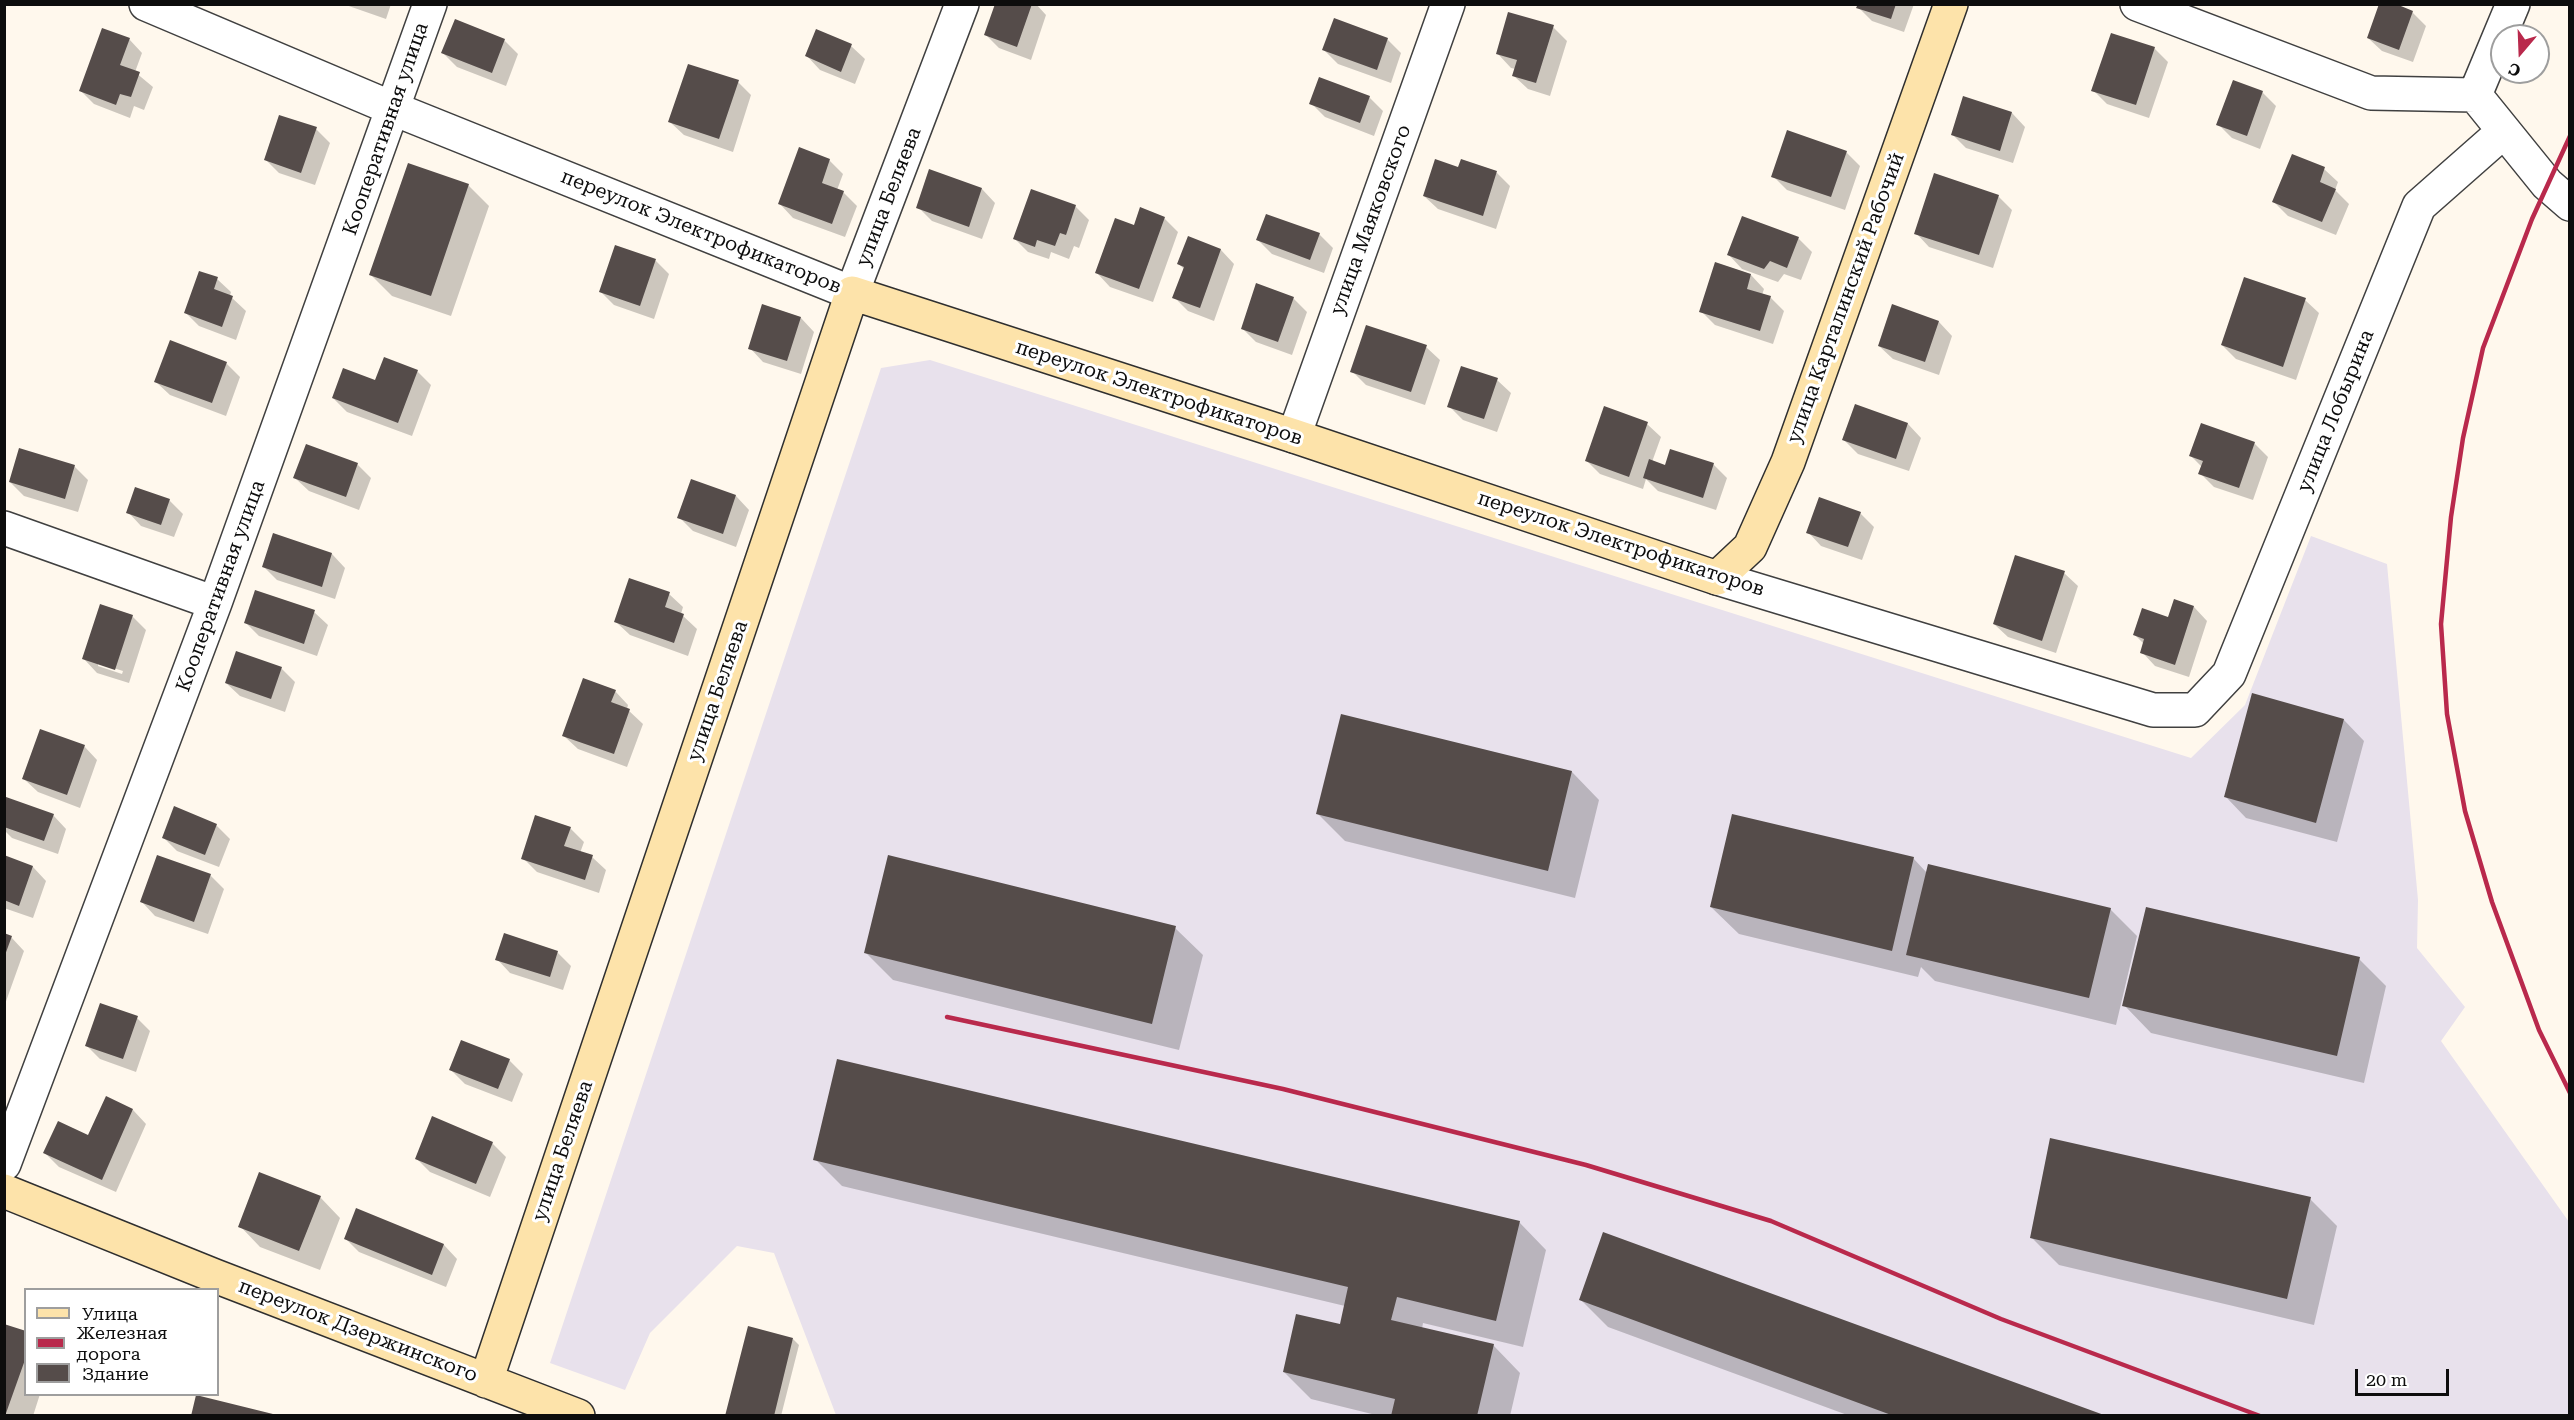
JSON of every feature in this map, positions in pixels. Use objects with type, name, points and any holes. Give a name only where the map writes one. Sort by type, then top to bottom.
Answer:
[{"type":"street","name":"переулок Электрофикаторов","points":[[146,4],[394,109],[852,293],[1294,436],[1717,578],[2153,710],[2195,710]]},
{"type":"street","name":"Кооперативная улица","points":[[4,1164],[215,603],[430,4]]},
{"type":"street","name":"улица Беляева","points":[[486,1381],[852,293],[962,4]]},
{"type":"street","name":"улица Маяковского","points":[[1294,436],[1448,4]]},
{"type":"street","name":"улица Карталинский Рабочий","points":[[1717,578],[1750,547],[1788,462],[1951,4]]},
{"type":"street","points":[[2137,4],[2371,93],[2475,95]]},
{"type":"street","points":[[2475,95],[2513,4]]},
{"type":"street","points":[[2475,95],[2547,184],[2570,204]]},
{"type":"street","name":"улица Лобырина","points":[[2195,710],[2229,674],[2420,206],[2503,132]]},
{"type":"street","points":[[4,528],[215,603]]},
{"type":"street","name":"переулок Дзержинского","points":[[4,1191],[215,1276],[578,1416]]},
{"type":"shaded area","points":[[930,360],[2191,758],[2245,705],[2311,536],[2387,564],[2418,900],[2417,948],[2465,1007],[2441,1041],[2569,1222],[2569,1415],[836,1415],[774,1253],[737,1246],[650,1333],[625,1390],[550,1363],[881,368]]},
{"type":"building","points":[[995,4],[1032,4],[1017,47],[984,35]]},
{"type":"building","points":[[1858,4],[1896,4],[1891,19],[1856,8]]},
{"type":"building","points":[[2379,4],[2396,4],[2413,11],[2399,50],[2367,38]]},
{"type":"building","points":[[1508,12],[1554,25],[1536,83],[1512,76],[1517,60],[1496,54]]},
{"type":"building","points":[[1334,18],[1388,38],[1377,70],[1322,50]]},
{"type":"building","points":[[455,19],[505,39],[492,73],[441,53]]},
{"type":"building","points":[[102,28],[130,38],[120,65],[140,72],[131,97],[120,94],[116,105],[79,91]]},
{"type":"building","points":[[816,29],[852,44],[841,72],[805,56]]},
{"type":"building","points":[[2111,33],[2155,47],[2136,105],[2091,91]]},
{"type":"building","points":[[688,64],[739,80],[719,139],[668,122]]},
{"type":"building","points":[[1319,77],[1370,96],[1360,123],[1309,104]]},
{"type":"building","points":[[2233,80],[2263,91],[2247,136],[2216,125]]},
{"type":"building","points":[[1963,96],[2012,112],[2000,151],[1951,135]]},
{"type":"building","points":[[279,115],[317,127],[301,173],[264,160]]},
{"type":"building","points":[[1787,130],[1847,151],[1831,197],[1771,177]]},
{"type":"building","points":[[799,147],[830,159],[822,183],[844,191],[832,224],[778,204]]},
{"type":"building","points":[[2292,154],[2325,167],[2320,182],[2336,189],[2322,222],[2272,202]]},
{"type":"building","points":[[1435,159],[1458,167],[1461,159],[1497,171],[1483,216],[1423,196]]},
{"type":"building","points":[[408,163],[469,184],[431,296],[369,275]]},
{"type":"building","points":[[929,169],[982,188],[969,227],[916,208]]},
{"type":"building","points":[[1934,173],[1999,195],[1979,255],[1914,234]]},
{"type":"building","points":[[1031,189],[1076,205],[1066,235],[1060,233],[1055,246],[1037,240],[1035,247],[1013,239]]},
{"type":"building","points":[[1140,207],[1165,217],[1139,289],[1095,273],[1115,218],[1134,225]]},
{"type":"building","points":[[1266,214],[1320,233],[1310,260],[1256,240]]},
{"type":"building","points":[[1742,216],[1799,237],[1787,268],[1770,261],[1764,269],[1727,255]]},
{"type":"building","points":[[1188,236],[1221,249],[1200,308],[1172,298],[1184,267],[1177,264]]},
{"type":"building","points":[[615,245],[656,259],[640,306],[599,292]]},
{"type":"building","points":[[1715,262],[1751,274],[1747,289],[1771,296],[1760,331],[1699,312]]},
{"type":"building","points":[[199,271],[218,277],[214,289],[233,296],[222,327],[184,313]]},
{"type":"building","points":[[2244,277],[2306,298],[2283,367],[2221,345]]},
{"type":"building","points":[[1256,283],[1294,297],[1278,342],[1241,329]]},
{"type":"building","points":[[762,304],[801,317],[787,361],[748,349]]},
{"type":"building","points":[[1892,304],[1939,321],[1925,362],[1878,346]]},
{"type":"building","points":[[1366,325],[1427,345],[1411,392],[1350,372]]},
{"type":"building","points":[[170,340],[227,362],[212,403],[154,382]]},
{"type":"building","points":[[384,357],[418,370],[398,423],[332,398],[343,368],[375,380]]},
{"type":"building","points":[[1461,366],[1498,378],[1484,419],[1447,407]]},
{"type":"building","points":[[1855,404],[1908,423],[1896,459],[1842,440]]},
{"type":"building","points":[[1604,406],[1648,422],[1629,477],[1585,461]]},
{"type":"building","points":[[2201,423],[2255,442],[2239,488],[2198,474],[2203,461],[2189,456]]},
{"type":"building","points":[[306,444],[358,463],[346,497],[293,478]]},
{"type":"building","points":[[19,448],[75,465],[65,499],[9,482]]},
{"type":"building","points":[[1670,449],[1714,463],[1703,498],[1643,478],[1649,459],[1665,465]]},
{"type":"building","points":[[691,479],[736,495],[723,534],[677,518]]},
{"type":"building","points":[[135,487],[170,499],[161,525],[126,513]]},
{"type":"building","points":[[1819,497],[1861,512],[1848,547],[1806,533]]},
{"type":"building","points":[[273,533],[332,553],[322,587],[262,567]]},
{"type":"building","points":[[2015,555],[2065,571],[2042,641],[1993,624]]},
{"type":"building","points":[[629,578],[670,592],[665,607],[684,614],[674,643],[614,622]]},
{"type":"building","points":[[255,590],[315,610],[304,644],[244,623]]},
{"type":"building","points":[[2174,599],[2194,606],[2175,665],[2140,653],[2144,639],[2133,635],[2142,608],[2168,617]]},
{"type":"building","points":[[100,604],[133,615],[115,670],[82,659]]},
{"type":"building","points":[[236,651],[282,667],[271,699],[225,683]]},
{"type":"building","points":[[583,678],[616,690],[611,702],[630,709],[614,754],[562,736]]},
{"type":"building","points":[[2252,693],[2344,719],[2316,823],[2224,797]]},
{"type":"building","points":[[1341,714],[1572,771],[1548,871],[1316,814]]},
{"type":"building","points":[[40,729],[85,745],[67,795],[22,779]]},
{"type":"building","points":[[6,797],[54,814],[44,841],[4,827]]},
{"type":"building","points":[[174,806],[217,824],[205,855],[162,838]]},
{"type":"building","points":[[1732,814],[1914,857],[1892,951],[1710,907]]},
{"type":"building","points":[[535,815],[571,827],[564,846],[593,855],[585,880],[521,859]]},
{"type":"building","points":[[4,855],[33,866],[19,906],[4,900]]},
{"type":"building","points":[[157,855],[211,874],[194,922],[140,902]]},
{"type":"building","points":[[888,855],[1176,926],[1152,1024],[864,953]]},
{"type":"building","points":[[1928,864],[2111,908],[2089,998],[1906,955]]},
{"type":"building","points":[[2146,907],[2360,957],[2337,1056],[2122,1006]]},
{"type":"building","points":[[4,933],[12,936],[5,955],[4,955]]},
{"type":"building","points":[[504,933],[558,951],[550,977],[495,960]]},
{"type":"building","points":[[100,1003],[138,1016],[123,1059],[85,1046]]},
{"type":"building","points":[[461,1040],[510,1059],[498,1089],[449,1070]]},
{"type":"building","points":[[837,1059],[1520,1221],[1496,1321],[1397,1297],[1391,1320],[1494,1344],[1477,1416],[1391,1416],[1395,1399],[1283,1372],[1296,1314],[1340,1324],[1348,1287],[813,1160]]},
{"type":"building","points":[[106,1096],[133,1109],[102,1180],[43,1153],[58,1121],[88,1135]]},
{"type":"building","points":[[432,1116],[493,1142],[476,1184],[415,1159]]},
{"type":"building","points":[[2050,1138],[2311,1197],[2287,1299],[2030,1238]]},
{"type":"building","points":[[259,1172],[321,1196],[299,1251],[238,1227]]},
{"type":"building","points":[[356,1208],[444,1244],[432,1275],[344,1239]]},
{"type":"building","points":[[1603,1232],[2104,1416],[1894,1416],[1579,1300]]},
{"type":"building","points":[[4,1324],[24,1330],[24,1363],[5,1416]]},
{"type":"building","points":[[748,1326],[793,1338],[774,1416],[725,1416]]},
{"type":"building","points":[[196,1396],[277,1415],[277,1416],[191,1416]]},
{"type":"railway","points":[[2570,136],[2532,219],[2483,348],[2463,438],[2451,517],[2441,624],[2447,714],[2465,811],[2492,902],[2539,1030],[2570,1093]]},
{"type":"railway","points":[[947,1017],[1283,1089],[1586,1165],[1771,1221],[2001,1319],[2260,1416]]}]
